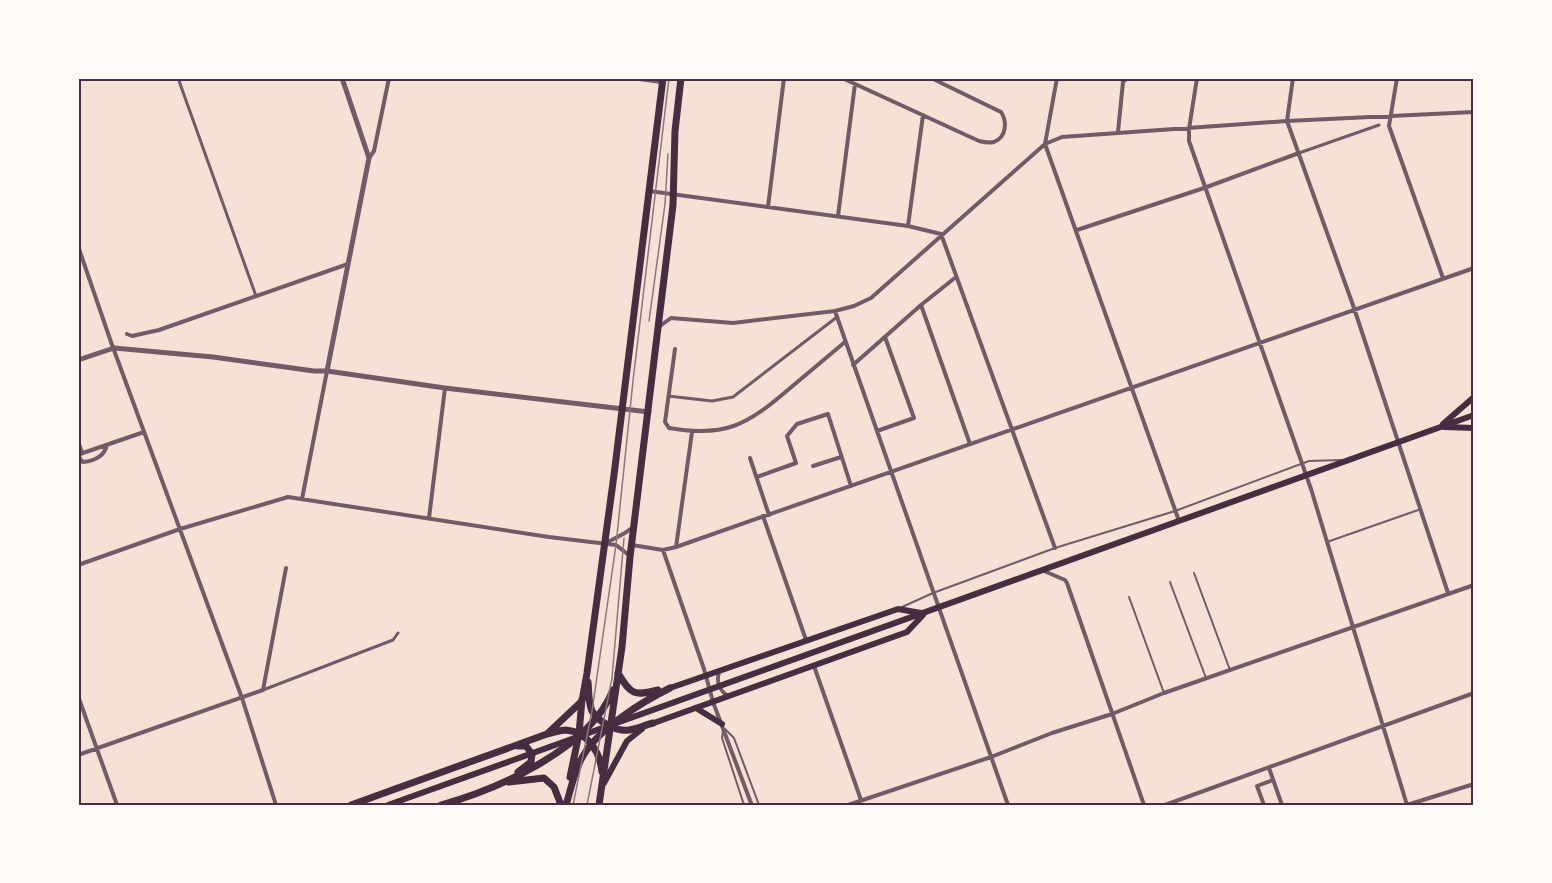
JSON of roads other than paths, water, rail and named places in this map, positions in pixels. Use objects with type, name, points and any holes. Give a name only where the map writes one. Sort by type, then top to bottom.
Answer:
[{"type":"main road","points":[[599,805],[618,673],[630,557],[660,326],[674,194],[675,132],[681,78]]},
{"type":"main road","points":[[564,805],[579,734],[605,544],[662,80]]},
{"type":"main road","points":[[1441,427],[1474,397]]},
{"type":"main road","points":[[387,805],[1474,415]]},
{"type":"main road","points":[[1441,427],[1474,428]]},
{"type":"main road","points":[[618,673],[630,690],[640,695],[719,672],[898,609],[925,613]]},
{"type":"main road","points":[[587,673],[592,711],[611,726],[628,731],[907,632],[925,613]]},
{"type":"main road","points":[[441,805],[501,784],[559,752],[597,717],[612,694],[618,673]]},
{"type":"main road","points":[[564,805],[577,768],[591,744],[611,726],[650,698],[670,688]]},
{"type":"main road","points":[[547,734],[582,701]]},
{"type":"main road","points":[[695,708],[722,726]]},
{"type":"main road","points":[[603,784],[627,741],[653,723]]},
{"type":"main road","points":[[351,805],[547,734],[565,730],[579,734],[591,744],[601,762],[603,784]]},
{"type":"main road","points":[[501,784],[531,762],[532,754],[528,748],[514,746]]},
{"type":"main road","points":[[501,784],[544,778],[555,787],[564,805]]},
{"type":"street","points":[[178,78],[256,296]]},
{"type":"street","points":[[342,78],[369,158]]},
{"type":"street","points":[[302,499],[369,158],[374,151],[389,78]]},
{"type":"street","points":[[632,78],[662,80]]},
{"type":"street","points":[[768,207],[784,78]]},
{"type":"street","points":[[842,78],[979,141],[994,142],[998,138],[1005,125],[1004,118],[994,107],[931,78]]},
{"type":"street","points":[[1058,78],[1046,144],[1179,522]]},
{"type":"street","points":[[1118,132],[1123,82],[1127,78]]},
{"type":"street","points":[[1197,78],[1189,141],[1306,475],[1407,805],[1474,784]]},
{"type":"street","points":[[1293,78],[1287,121],[1354,308],[1448,593]]},
{"type":"street","points":[[1397,78],[1389,126],[1443,278]]},
{"type":"street","points":[[838,216],[855,84]]},
{"type":"street","points":[[660,326],[671,318],[733,323],[835,311],[854,306],[871,298],[941,234],[1046,144],[1070,135],[1474,112]]},
{"type":"street","points":[[908,226],[923,115]]},
{"type":"street","points":[[1077,230],[1204,188],[1379,125]]},
{"type":"street","points":[[648,190],[908,226],[941,234]]},
{"type":"street","points":[[941,234],[1055,548]]},
{"type":"street","points":[[78,246],[242,698],[276,805]]},
{"type":"street","points":[[127,334],[132,336],[159,330],[348,264]]},
{"type":"street","points":[[632,545],[663,550],[676,547],[1354,308],[1474,268]]},
{"type":"street","points":[[853,365],[956,277]]},
{"type":"street","points":[[921,305],[970,444]]},
{"type":"street","points":[[835,311],[1008,805]]},
{"type":"street","points":[[668,396],[712,401],[733,397],[837,317]]},
{"type":"street","points":[[876,431],[914,418],[885,337]]},
{"type":"street","points":[[675,349],[664,422],[669,428],[692,432],[733,427],[759,415],[845,342]]},
{"type":"street","points":[[78,360],[114,348],[213,357],[649,412]]},
{"type":"street","points":[[429,518],[445,388]]},
{"type":"street","points":[[757,477],[796,463],[787,436],[797,424],[828,414],[851,486]]},
{"type":"street","points":[[82,453],[144,432]]},
{"type":"street","points":[[676,547],[692,432]]},
{"type":"street","points":[[78,441],[82,453],[79,456],[81,461],[90,461],[102,455],[107,446]]},
{"type":"street","points":[[813,466],[841,457]]},
{"type":"street","points":[[750,458],[769,515]]},
{"type":"street","points":[[78,564],[180,529],[283,498],[616,545],[630,557]]},
{"type":"street","points":[[763,516],[806,641]]},
{"type":"street","points":[[605,544],[625,534],[636,524]]},
{"type":"street","points":[[663,550],[713,702],[751,803]]},
{"type":"street","points":[[263,690],[286,568]]},
{"type":"street","points":[[1043,571],[1065,580],[1144,805]]},
{"type":"street","points":[[848,805],[991,757],[1206,678],[1474,585]]},
{"type":"street","points":[[78,754],[242,698],[393,640],[398,633]]},
{"type":"street","points":[[814,665],[861,800]]},
{"type":"street","points":[[719,672],[718,686],[729,696]]},
{"type":"street","points":[[1165,805],[1474,693]]},
{"type":"street","points":[[78,696],[117,805]]},
{"type":"street","points":[[1269,768],[1282,805]]},
{"type":"street","points":[[1264,805],[1257,786],[1273,780]]},
{"type":"lane","points":[[898,609],[933,593],[1055,548],[1175,511],[1309,461],[1347,460]]},
{"type":"lane","points":[[1327,542],[1421,509]]},
{"type":"lane","points":[[1194,573],[1230,670]]},
{"type":"lane","points":[[1170,582],[1206,678]]},
{"type":"lane","points":[[1129,597],[1164,693]]},
{"type":"lane","points":[[722,726],[722,738],[744,805]]},
{"type":"lane","points":[[722,726],[734,738],[759,805]]},
{"type":"tram line","points":[[573,805],[592,711],[616,545],[669,78]]},
{"type":"tram line","points":[[649,321],[665,204],[668,154]]},
{"type":"tram line","points":[[587,805],[612,678],[624,538]]}]
